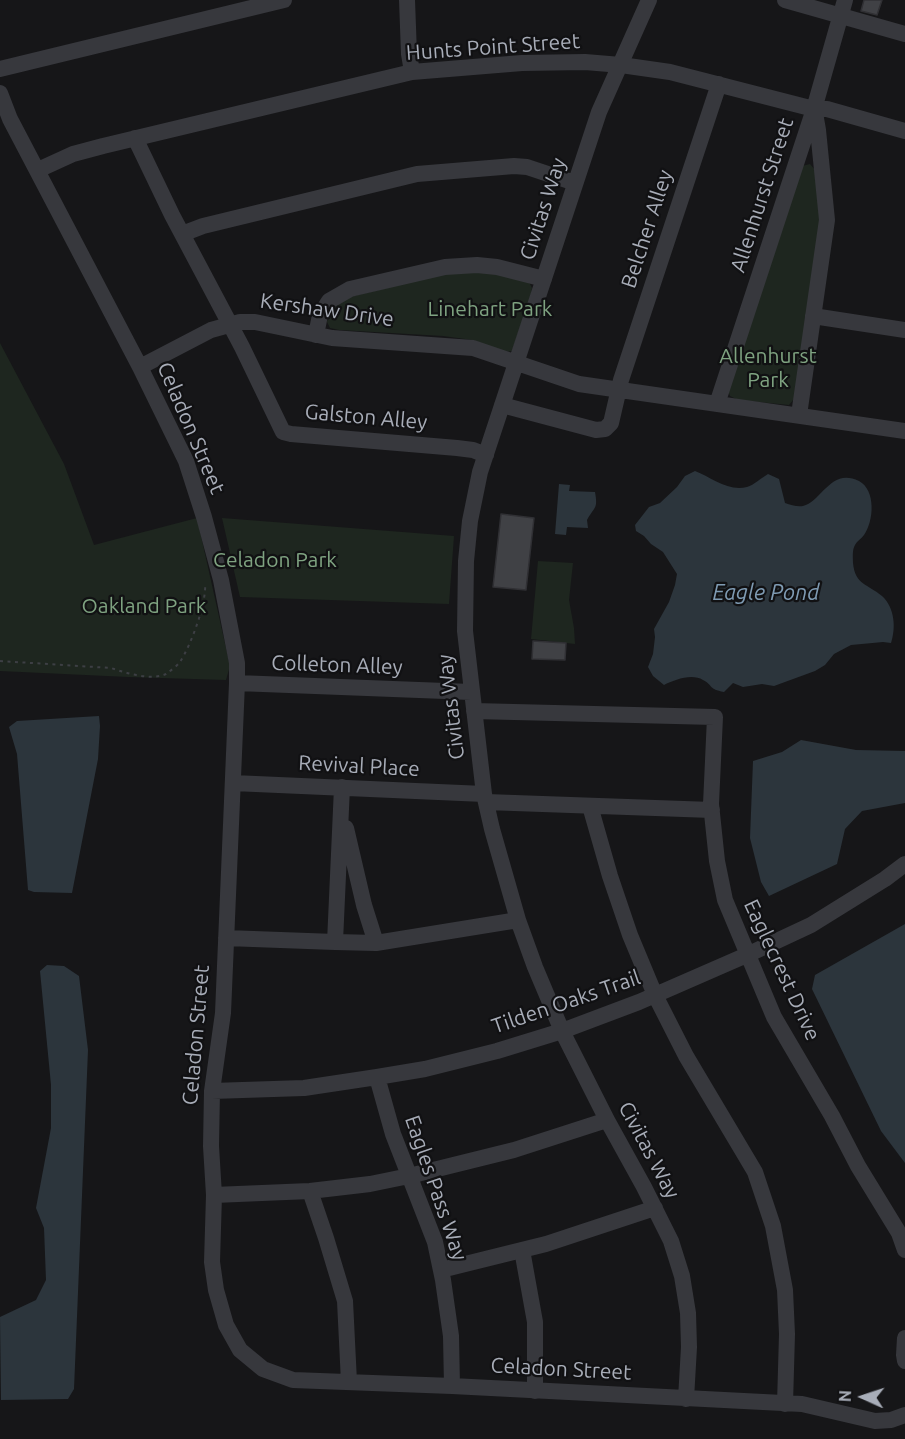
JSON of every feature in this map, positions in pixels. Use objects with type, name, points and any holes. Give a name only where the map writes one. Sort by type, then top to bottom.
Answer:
[{"type":"street","points":[[0,69],[284,0]]},
{"type":"street","points":[[407,0],[412,72]]},
{"type":"street","name":"Civitas Way","points":[[649,0],[599,112],[480,472],[470,521],[466,561],[465,631],[485,798],[518,920],[562,1031],[655,1208],[671,1241],[682,1276],[688,1313],[686,1399]]},
{"type":"street","points":[[786,0],[843,8],[905,34]]},
{"type":"street","name":"Allenhurst Street","points":[[717,404],[814,109],[843,8]]},
{"type":"street","name":"Hunts Point Street","points":[[38,170],[73,154],[412,72],[522,63],[585,62],[670,72],[814,109],[827,109],[905,131]]},
{"type":"street","name":"Belcher Alley","points":[[502,405],[596,429],[605,429],[611,423],[621,380],[719,84]]},
{"type":"street","name":"Celadon Street","points":[[0,93],[10,119],[140,367],[186,461],[204,517],[231,628],[237,663],[237,683],[223,1013],[212,1091],[211,1146],[214,1195],[212,1262],[216,1290],[226,1325],[240,1350],[263,1369],[293,1380],[802,1404],[875,1421],[891,1420],[905,1415]]},
{"type":"street","points":[[799,415],[827,220],[814,109]]},
{"type":"street","name":"Galston Alley","points":[[135,138],[182,234],[266,394],[283,432],[457,447],[486,455]]},
{"type":"street","points":[[182,234],[203,226],[417,174],[514,166],[527,167],[575,183]]},
{"type":"street","points":[[316,334],[320,315],[329,301],[360,286],[445,267],[477,265],[497,267],[544,279]]},
{"type":"street","points":[[813,316],[905,330]]},
{"type":"street","name":"Kershaw Drive","points":[[140,367],[211,330],[240,322],[255,322],[332,338],[473,348],[579,384],[905,430]]},
{"type":"street","name":"Colleton Alley","points":[[237,683],[471,692]]},
{"type":"street","name":"Eaglecrest Drive","points":[[474,711],[715,717],[712,810],[717,861],[725,900],[774,1017],[832,1116],[858,1166],[902,1231],[905,1250]]},
{"type":"street","name":"Revival Place","points":[[233,783],[342,787],[590,806],[712,810]]},
{"type":"street","points":[[335,942],[342,787]]},
{"type":"street","points":[[590,806],[610,876],[655,995],[686,1056],[755,1172],[773,1226],[785,1290],[787,1334],[785,1404]]},
{"type":"street","points":[[341,818],[376,943]]},
{"type":"street","name":"Tilden Oaks Trail","points":[[212,1091],[304,1088],[424,1069],[497,1051],[562,1031],[655,995],[811,925],[905,864]]},
{"type":"street","points":[[226,938],[376,943],[518,920]]},
{"type":"street","name":"Eagles Pass Way","points":[[377,1077],[393,1134],[435,1242],[451,1336],[452,1386]]},
{"type":"street","points":[[214,1195],[310,1191],[370,1184],[513,1150],[607,1120]]},
{"type":"street","points":[[310,1191],[345,1301],[349,1382]]},
{"type":"street","points":[[441,1270],[546,1244],[655,1208]]},
{"type":"street","points":[[522,1250],[534,1322],[535,1391]]},
{"type":"street","points":[[905,1338],[905,1361]]},
{"type":"path","points":[[0,661],[111,668],[127,674],[152,676],[165,674],[179,663],[196,626],[206,590],[205,581]]},
{"type":"green space","name":"Allenhurst Park","points":[[810,164],[815,170],[820,219],[794,399],[789,405],[738,400],[730,396],[728,390],[802,166]]},
{"type":"green space","name":"Linehart Park","points":[[470,272],[499,274],[529,282],[532,288],[531,294],[512,351],[506,352],[472,340],[443,336],[339,330],[330,328],[327,322],[335,307],[349,297],[445,274]]},
{"type":"green space","name":"Oakland Park","points":[[0,343],[64,464],[94,545],[197,518],[230,666],[226,680],[0,671]]},
{"type":"green space","name":"Celadon Park","points":[[222,518],[454,536],[449,604],[240,597]]},
{"type":"green space","points":[[538,561],[573,563],[569,600],[575,644],[531,639]]},
{"type":"water","name":"Eagle Pond","points":[[695,471],[726,486],[740,488],[750,486],[768,474],[779,479],[785,503],[798,506],[810,503],[834,481],[841,478],[849,478],[865,485],[871,498],[870,522],[864,535],[854,547],[854,570],[859,580],[882,596],[890,606],[894,625],[891,643],[851,645],[834,654],[825,665],[815,671],[774,686],[762,684],[743,687],[733,683],[724,692],[713,688],[699,678],[683,678],[664,685],[653,676],[648,667],[653,654],[654,629],[669,602],[677,574],[663,552],[636,531],[635,525],[649,507],[660,503],[685,476]]},
{"type":"water","points":[[559,484],[570,485],[569,491],[595,492],[596,505],[587,520],[588,528],[567,527],[566,535],[555,534]]},
{"type":"water","points":[[99,716],[98,759],[72,893],[28,890],[17,754],[9,727],[17,721]]},
{"type":"water","points":[[801,740],[856,750],[905,751],[905,803],[862,811],[845,829],[837,864],[769,896],[761,882],[750,838],[753,761],[782,752]]},
{"type":"water","points":[[905,924],[905,1163],[881,1131],[812,989],[815,975]]},
{"type":"water","points":[[47,965],[64,966],[79,976],[88,1050],[74,1389],[68,1399],[1,1400],[0,1317],[36,1300],[46,1280],[44,1228],[36,1208],[51,1128],[51,1085],[40,971]]},
{"type":"building","points":[[864,0],[882,0],[877,15],[861,11]]},
{"type":"building","points":[[501,514],[534,518],[526,590],[493,587]]},
{"type":"building","points":[[533,641],[566,643],[565,660],[532,659]]}]
